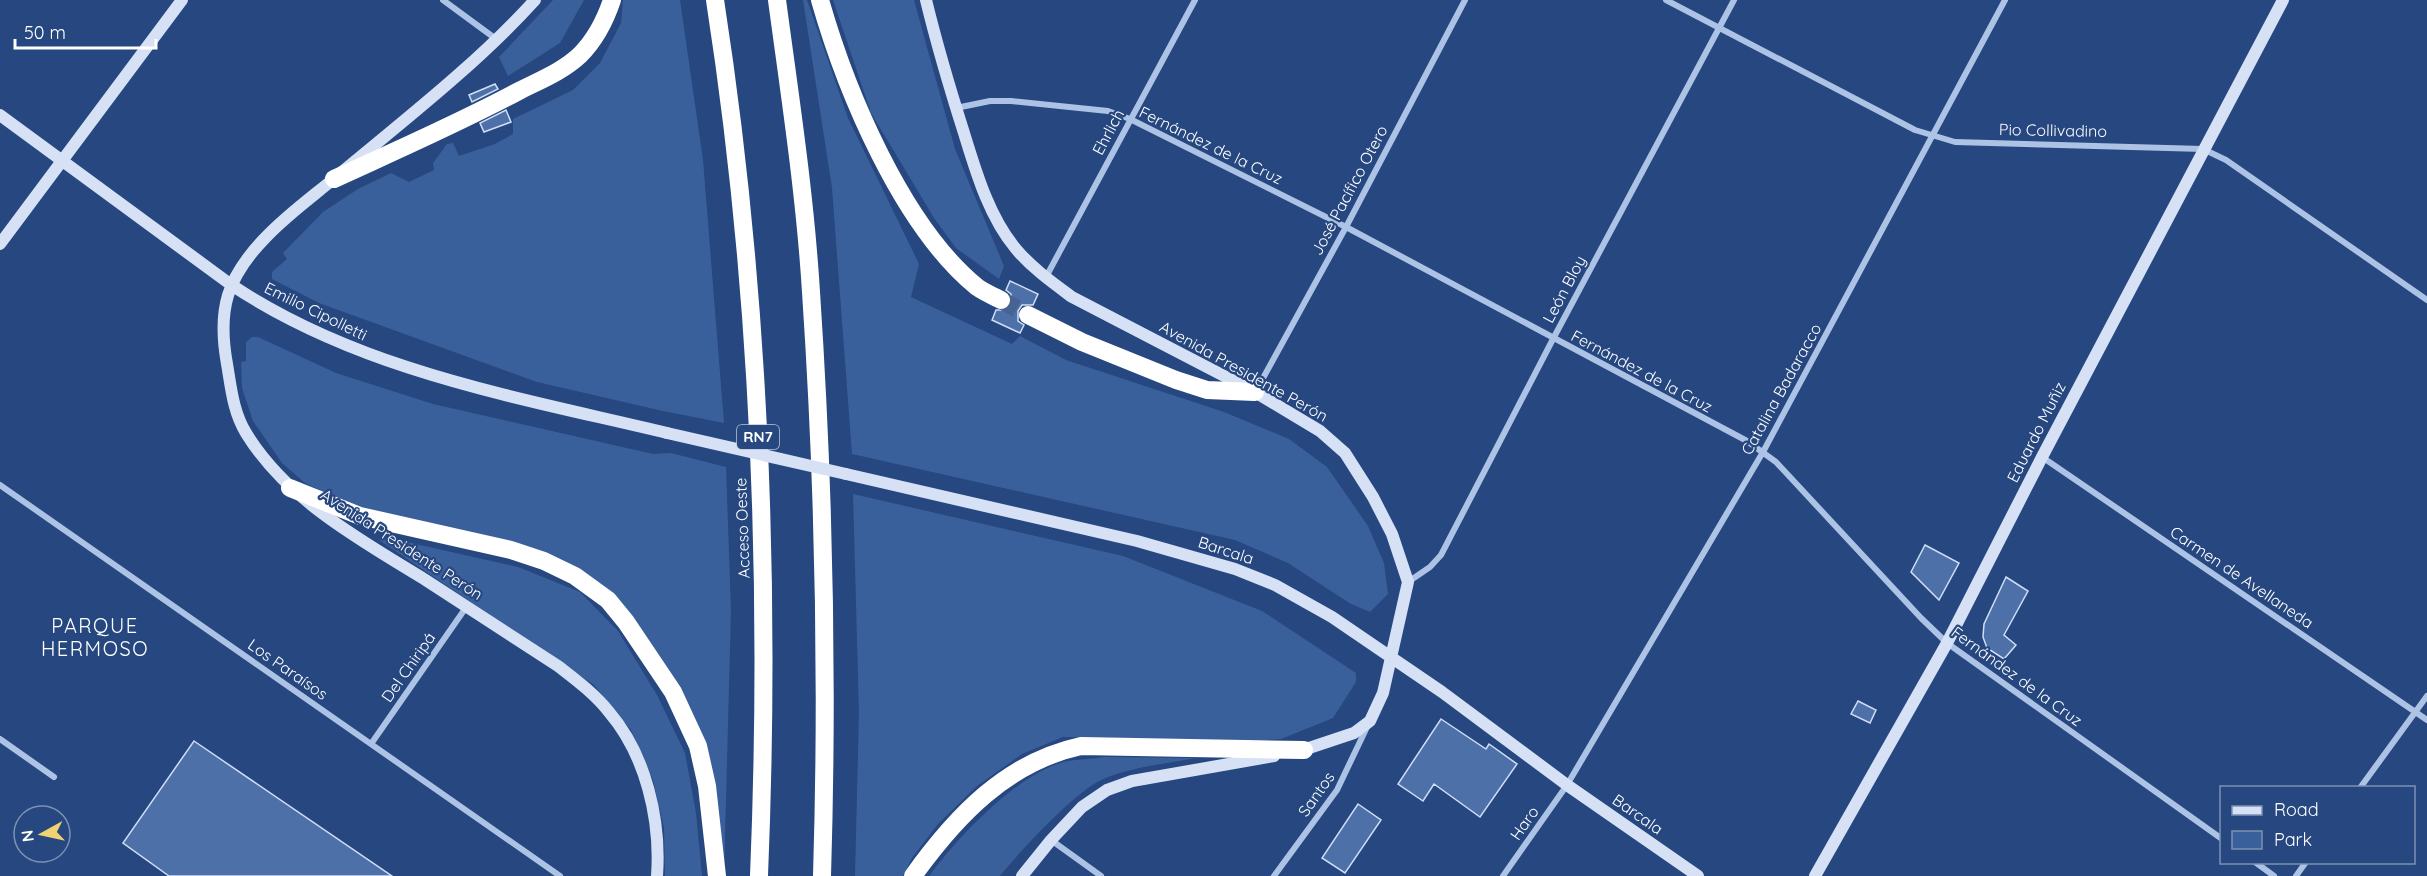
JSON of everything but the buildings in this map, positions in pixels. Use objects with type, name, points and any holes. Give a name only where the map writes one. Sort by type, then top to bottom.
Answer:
[{"type":"highway","points":[[334,179],[490,106],[560,70],[579,55],[596,36],[606,19],[612,0]]},
{"type":"highway","name":"Acceso Oeste","points":[[715,0],[737,176],[754,360],[762,542],[765,742],[759,876]]},
{"type":"highway","points":[[777,0],[795,137],[812,302],[825,618],[825,790],[822,876]]},
{"type":"highway","points":[[820,0],[834,47],[866,126],[906,199],[934,242],[954,266],[979,288],[1001,300]]},
{"type":"highway","points":[[1028,315],[1082,342],[1176,380],[1207,390],[1255,392]]},
{"type":"highway","points":[[290,488],[360,516],[511,550],[544,561],[575,576],[608,600],[626,622],[673,692],[698,746],[707,786],[717,876]]},
{"type":"highway","points":[[913,876],[939,842],[990,790],[1014,771],[1056,751],[1081,746],[1304,750]]},
{"type":"street","points":[[0,243],[182,0]]},
{"type":"street","points":[[443,0],[497,40]]},
{"type":"street","name":"Avenida Presidente Perón","points":[[535,0],[497,40],[334,179],[293,210],[264,239],[230,284],[222,329],[234,403],[245,431],[262,456],[290,488],[347,531],[558,666],[610,712],[636,756],[648,788],[656,824],[657,876]]},
{"type":"street","name":"Avenida Presidente Perón","points":[[926,0],[976,172],[995,215],[1016,249],[1045,278],[1072,297],[1255,392],[1320,431],[1345,453],[1373,496],[1392,534],[1408,582]]},
{"type":"street","name":"Ehrlich","points":[[1045,278],[1195,0]]},
{"type":"street","name":"José Pacífico Otero","points":[[1255,392],[1346,227],[1465,0]]},
{"type":"street","name":"Pio Collivadino","points":[[1666,0],[1915,130],[1933,137],[1955,142],[2203,149],[2226,160],[2427,300]]},
{"type":"street","name":"León Bloy","points":[[1408,582],[1430,567],[1441,555],[1734,0]]},
{"type":"street","name":"Catalina Badaracco","points":[[1567,785],[1763,452],[2005,0]]},
{"type":"street","name":"Eduardo Muñiz","points":[[1815,876],[1947,643],[2042,457],[2283,0]]},
{"type":"street","name":"Fernández de la Cruz","points":[[956,108],[990,101],[1011,101],[1108,111],[1130,119],[1346,227],[1747,441],[1776,462],[1947,643],[2220,837]]},
{"type":"street","name":"Emilio Cipolletti","points":[[0,115],[230,284],[286,318],[380,359],[499,393],[666,433]]},
{"type":"street","name":"Barcala","points":[[666,433],[1137,541],[1235,569],[1275,585],[1332,617],[1442,692],[1567,785],[1698,876]]},
{"type":"street","name":"Carmen de Avellaneda","points":[[2042,457],[2427,720]]},
{"type":"street","name":"Los Paraísos","points":[[0,485],[560,876]]},
{"type":"street","points":[[1022,876],[1082,807],[1107,790],[1132,781],[1304,750],[1343,738],[1370,721],[1383,693],[1408,582]]},
{"type":"street","name":"Del Chiripá","points":[[371,744],[466,606]]},
{"type":"street","points":[[2362,786],[2427,696]]},
{"type":"street","name":"Santos","points":[[1274,876],[1337,790],[1370,721]]},
{"type":"street","points":[[0,739],[54,777]]},
{"type":"street","name":"Haro","points":[[1503,876],[1567,785]]},
{"type":"street","points":[[1051,840],[1101,876]]},
{"type":"street","points":[[2258,864],[2274,876]]},
{"type":"green space","points":[[553,0],[584,0],[560,43],[508,76],[499,57]]},
{"type":"green space","points":[[623,0],[680,0],[703,160],[724,423],[537,382],[319,303],[272,279],[272,272],[287,259],[283,253],[323,212],[358,189],[391,173],[409,182],[434,170],[433,163],[447,144],[453,143],[459,156],[495,144],[513,134],[513,119],[573,90],[600,63],[621,23]]},
{"type":"green space","points":[[803,0],[807,0],[848,118],[919,264],[911,297],[1012,344],[1020,336],[1066,360],[1224,412],[1289,439],[1327,467],[1368,526],[1384,563],[1388,594],[1370,612],[1351,604],[1288,563],[1235,540],[852,454],[832,188]]},
{"type":"green space","points":[[833,0],[914,0],[955,149],[1004,266],[999,279],[956,248],[934,218],[871,113]]},
{"type":"green space","points":[[252,337],[258,337],[336,373],[433,404],[653,454],[671,453],[726,467],[731,610],[724,876],[715,818],[653,650],[557,561],[356,508],[305,483],[282,463],[253,421],[242,388],[241,362],[246,361],[246,342]]},
{"type":"green space","points":[[853,494],[1123,556],[1262,611],[1356,673],[1356,682],[1333,718],[1281,739],[1252,741],[1063,737],[1022,754],[977,786],[938,824],[912,858],[903,876],[855,876],[859,712]]},
{"type":"green space","points":[[385,537],[518,567],[580,592],[618,631],[657,695],[685,753],[696,813],[702,876],[665,876],[664,828],[653,780],[631,730],[594,685],[379,540]]},
{"type":"green space","points":[[1104,757],[1196,758],[1148,766],[1101,780],[1077,797],[1048,824],[1000,876],[929,876],[972,826],[1007,794],[1026,781],[1063,762]]},
{"type":"tunnel","points":[[1001,300],[1028,315]]},
{"type":"district","name":"PARQUE HERMOSO","points":[[95,638]]}]
